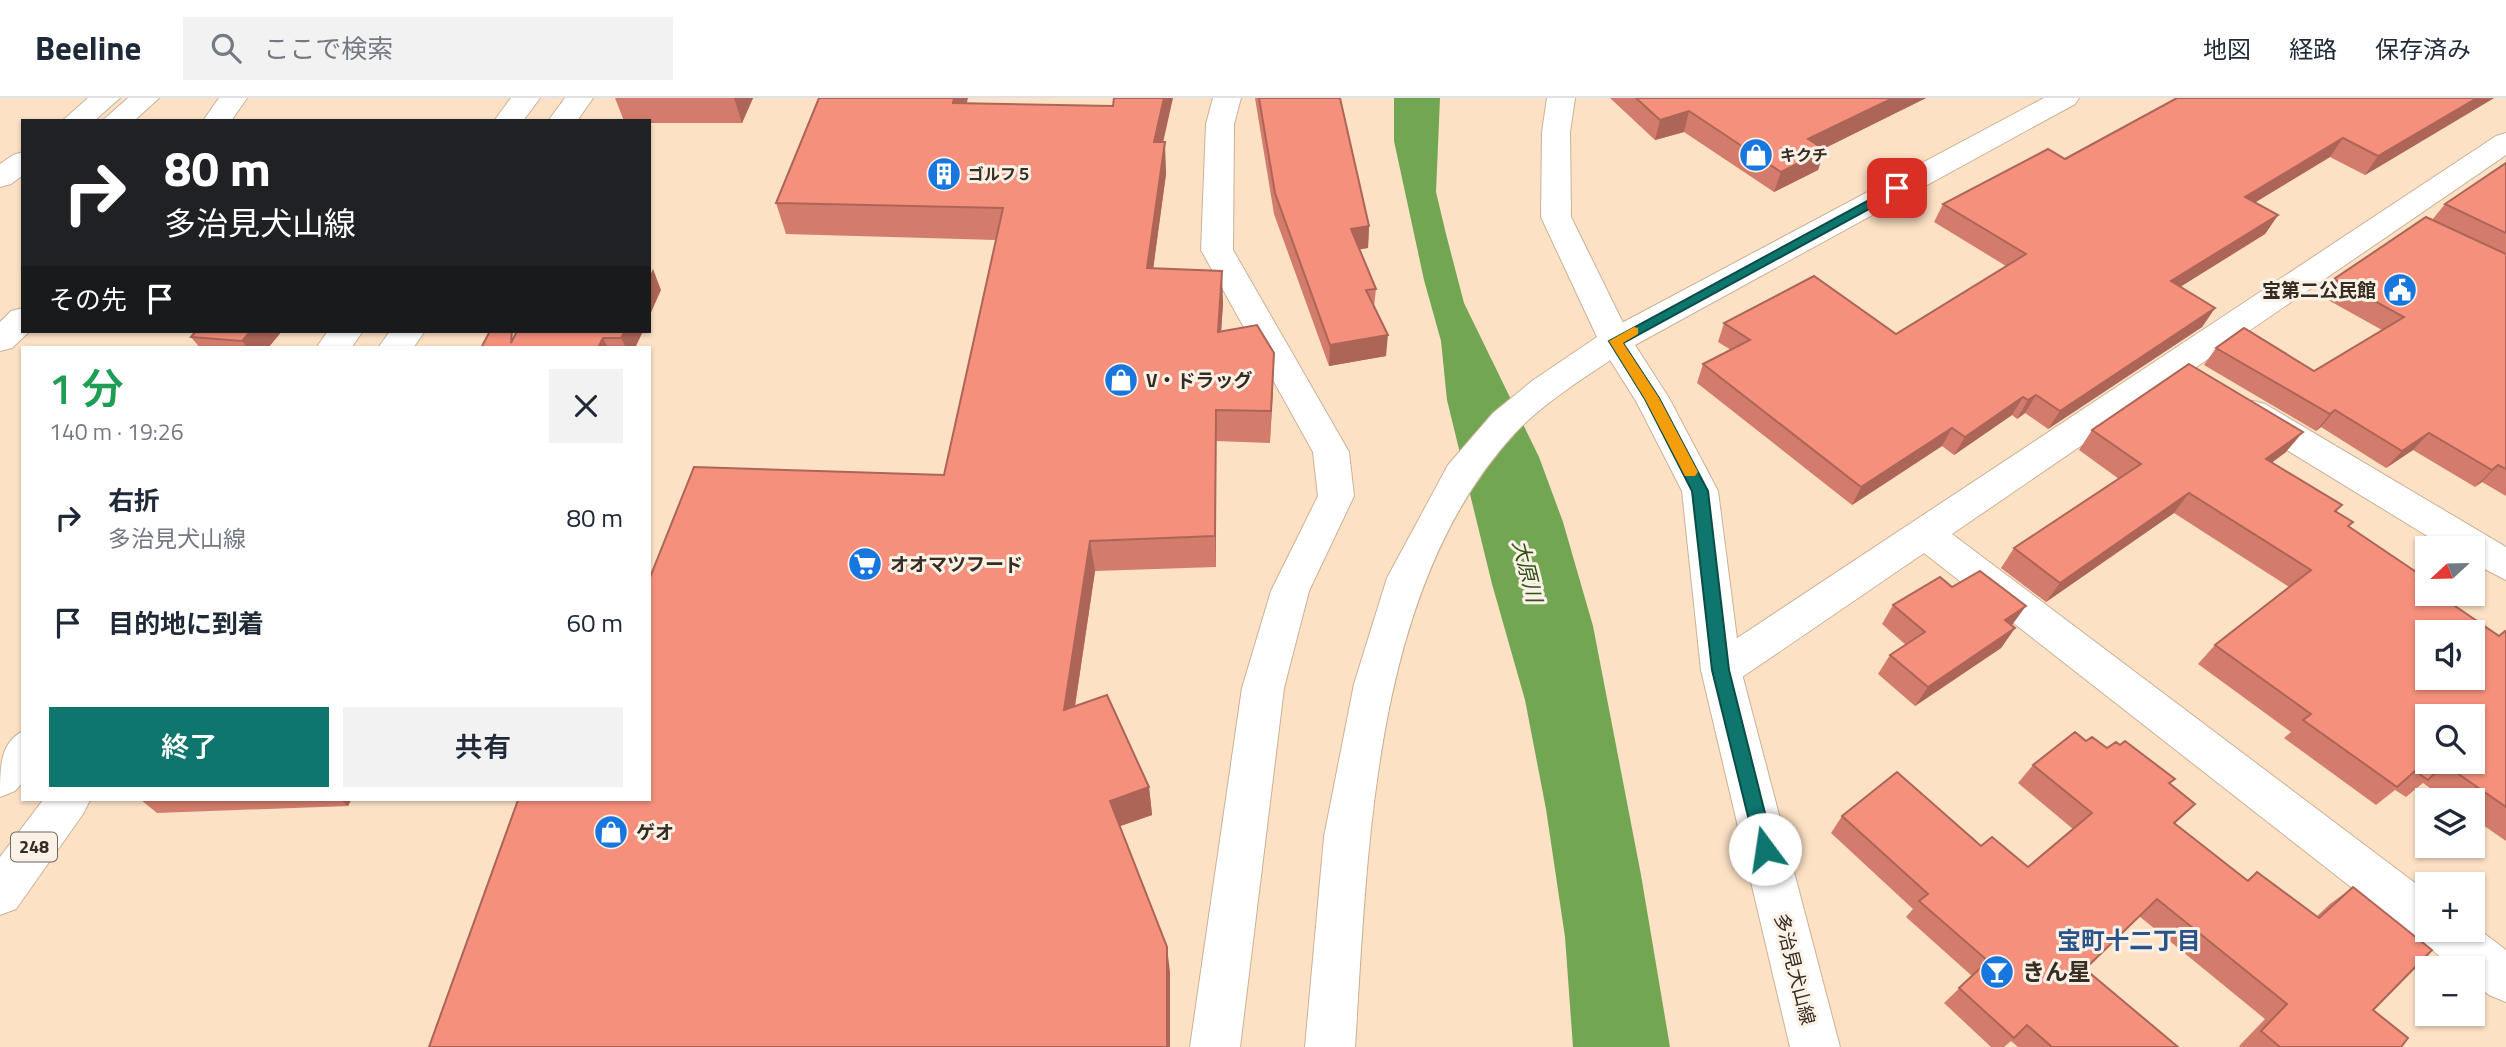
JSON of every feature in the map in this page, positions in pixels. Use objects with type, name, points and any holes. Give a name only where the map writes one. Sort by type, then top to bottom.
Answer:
[{"type":"main road","points":[[79,119],[106,98]]},
{"type":"main road","points":[[119,119],[145,98]]},
{"type":"main road","points":[[218,119],[233,98]]},
{"type":"main road","points":[[510,119],[526,98]]},
{"type":"main road","points":[[563,119],[579,98]]},
{"type":"main road","points":[[1215,1047],[1263,688],[1290,591],[1336,496],[1331,452],[1217,250],[1220,124],[1227,98]]},
{"type":"main road","name":"多治見犬山線","points":[[1561,98],[1556,131],[1556,217],[1615,341],[1652,398],[1700,491],[1721,670],[1818,1041]]},
{"type":"main road","points":[[1330,1047],[1346,837],[1374,684],[1406,578],[1461,474],[1505,422],[1544,389],[1615,341],[2065,98]]},
{"type":"main road","points":[[1721,670],[2506,142]]},
{"type":"main road","points":[[0,178],[21,162]]},
{"type":"main road","points":[[0,205],[21,191]]},
{"type":"main road","points":[[0,340],[21,321]]},
{"type":"main road","points":[[2174,366],[2506,565]]},
{"type":"main road","points":[[1924,533],[2415,910]]},
{"type":"main road","points":[[0,778],[21,752]]},
{"type":"main road","name":"248","points":[[0,894],[67,801]]},
{"type":"main road","points":[[2458,942],[2506,979]]},
{"type":"water","name":"大原川","points":[[1394,98],[1440,98],[1436,192],[1446,234],[1464,303],[1539,457],[1563,522],[1593,626],[1641,875],[1670,1047],[1573,1047],[1565,937],[1546,809],[1525,700],[1492,584],[1447,400],[1441,341],[1424,280],[1394,141]]},
{"type":"building","points":[[819,98],[954,98],[953,103],[1113,106],[1114,98],[1164,98],[1154,142],[1165,142],[1147,268],[1222,271],[1218,332],[1257,325],[1274,353],[1271,411],[1216,410],[1215,536],[1090,541],[1064,710],[1107,695],[1149,787],[1110,801],[1167,947],[1167,1047],[429,1047],[518,801],[651,801],[651,575],[694,467],[944,475],[1003,208],[776,203]]},
{"type":"building","points":[[1259,98],[1340,98],[1369,226],[1351,229],[1376,289],[1366,290],[1388,335],[1330,345],[1275,193]]},
{"type":"building","points":[[1636,98],[1893,98],[1808,139],[1825,150],[1781,172],[1689,111],[1660,120]]},
{"type":"building","points":[[2177,98],[2477,98],[2378,156],[2343,138],[2245,197],[2278,215],[2171,281],[2215,308],[2060,411],[2036,395],[2028,400],[2023,397],[1965,437],[1952,428],[1861,487],[1703,364],[1750,340],[1724,323],[1814,276],[1896,334],[2026,254],[1943,204],[2048,149],[2065,159]]},
{"type":"building","points":[[2506,163],[2506,233],[2445,204]]},
{"type":"building","points":[[2426,217],[2506,254],[2506,469],[2498,465],[2492,470],[2429,433],[2402,451],[2335,410],[2330,414],[2216,348],[2244,328],[2314,371],[2404,317],[2334,279]]},
{"type":"building","points":[[194,333],[249,333],[242,341],[191,337]]},
{"type":"building","points":[[489,333],[512,333],[511,343],[516,333],[624,333],[621,338],[603,338],[599,346],[482,346]]},
{"type":"building","points":[[2189,364],[2303,432],[2266,459],[2342,505],[2335,511],[2353,522],[2348,526],[2415,571],[2415,606],[2455,606],[2476,620],[2415,620],[2415,690],[2485,690],[2485,626],[2499,636],[2506,632],[2506,807],[2485,792],[2485,788],[2479,788],[2458,774],[2485,774],[2485,704],[2415,704],[2415,771],[2397,787],[2303,720],[2311,714],[2215,645],[2311,570],[2189,493],[2060,583],[2014,548],[2141,464],[2092,430]]},
{"type":"building","points":[[1980,571],[2026,606],[2005,620],[2015,628],[1928,687],[1890,655],[1925,632],[1893,605],[1940,577],[1952,587]]},
{"type":"building","points":[[2075,732],[2086,741],[2092,737],[2107,748],[2116,742],[2120,745],[2125,741],[2175,779],[2169,783],[2195,804],[2174,823],[2248,881],[2257,872],[2319,918],[2353,887],[2415,936],[2415,942],[2422,942],[2432,950],[2426,956],[2415,956],[2415,967],[2373,1010],[2408,1038],[2401,1047],[2280,1047],[2261,1031],[2287,1004],[2157,899],[2085,969],[2178,1047],[2052,1047],[2027,1025],[2014,1038],[1959,988],[1988,961],[1919,901],[1928,894],[1842,816],[1897,772],[1981,846],[1992,837],[2028,867],[2092,813],[2033,765]]},
{"type":"building","points":[[2419,774],[2434,774],[2428,780]]},
{"type":"slow traffic","points":[[1634,331],[1615,341],[1652,398],[1690,472]]},
{"type":"place","name":"キクチ","points":[[1756,155]]},
{"type":"place","name":"ゴルフ５","points":[[944,174]]},
{"type":"place","name":"宝第二公民館","points":[[2400,290]]},
{"type":"place","name":"V・ドラッグ","points":[[1121,380]]},
{"type":"place","name":"オオマツフード","points":[[865,564]]},
{"type":"place","name":"ゲオ","points":[[611,832]]},
{"type":"place","name":"きん星","points":[[1997,972]]},
{"type":"district","name":"宝町十二丁目","points":[[2129,941]]},
{"type":"route","points":[[1765,849],[1721,670],[1700,491],[1652,398],[1615,341],[1897,188]]}]
